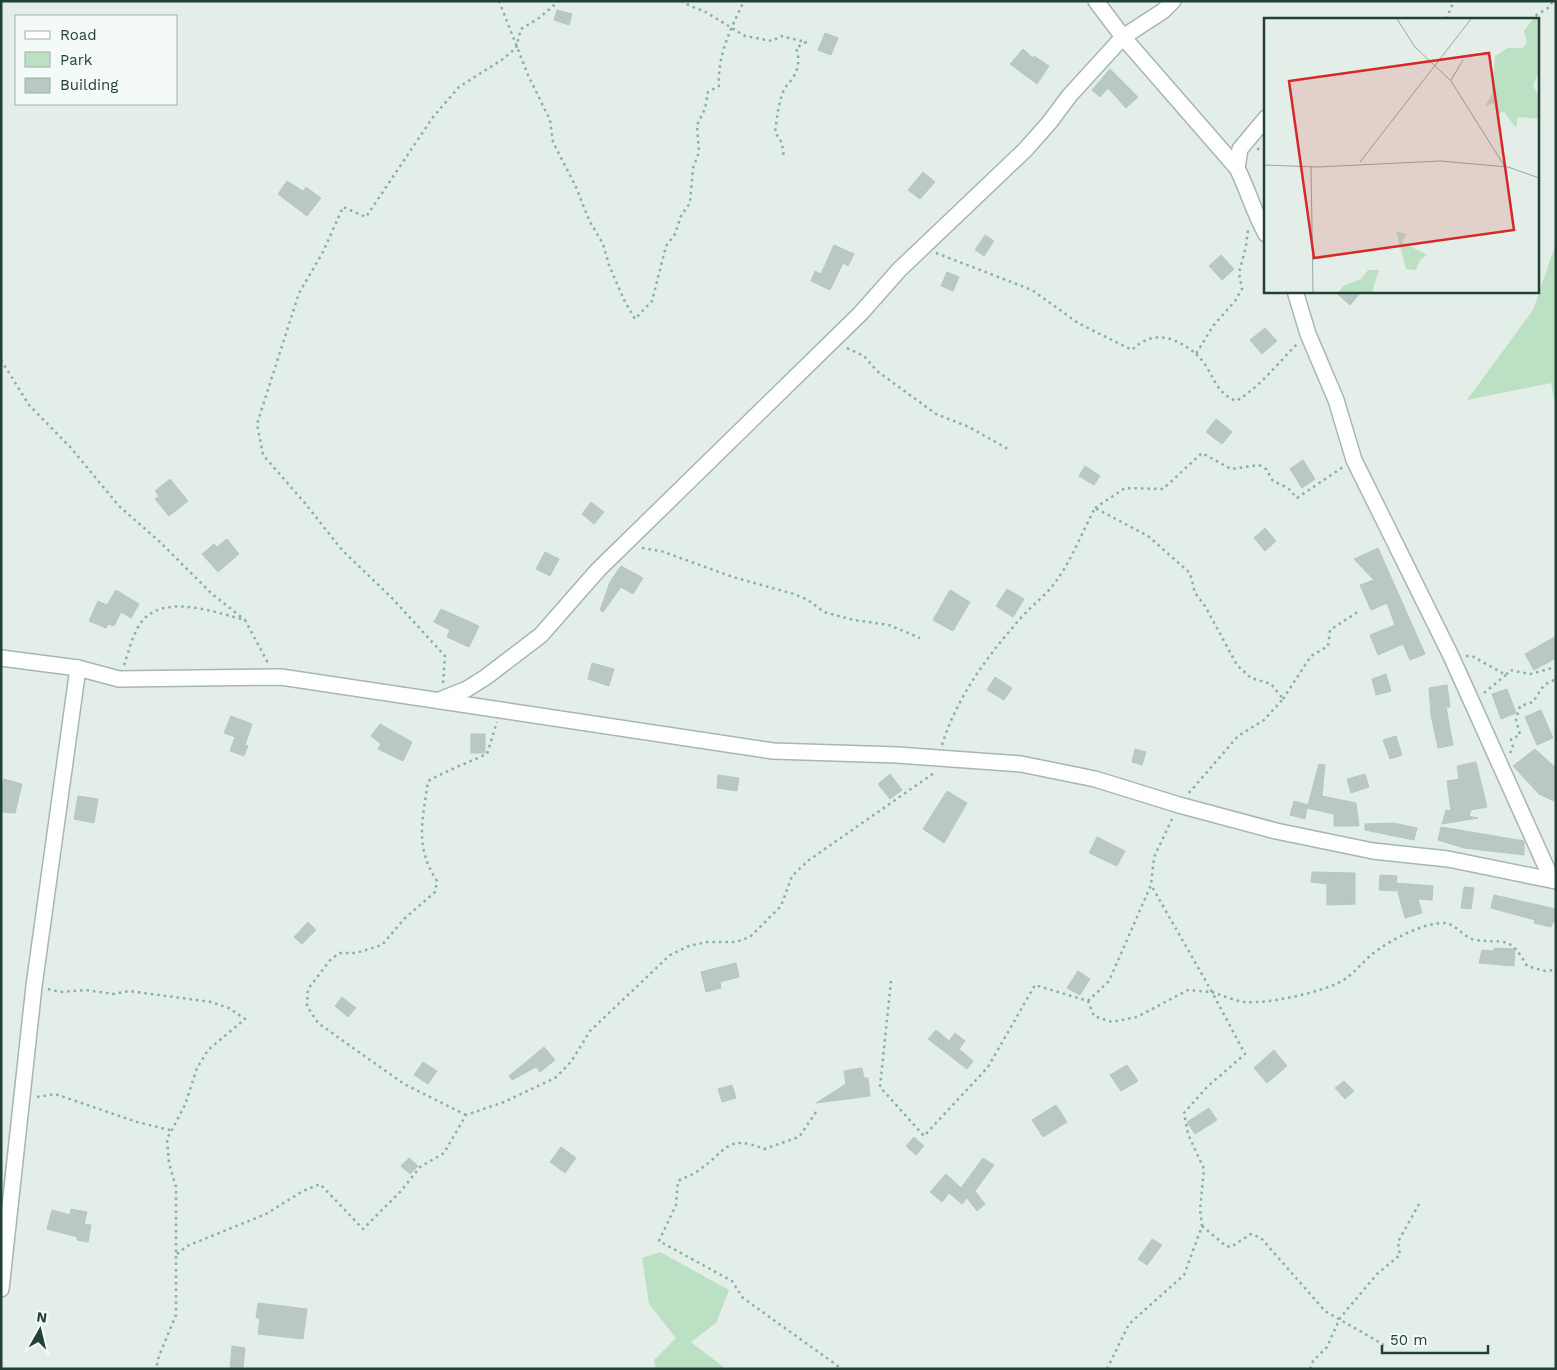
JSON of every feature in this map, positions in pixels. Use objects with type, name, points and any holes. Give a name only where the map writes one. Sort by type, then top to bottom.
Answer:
[{"type":"street","points":[[1096,1],[1123,36],[1237,168],[1250,194],[1256,217],[1264,231]]},
{"type":"street","points":[[442,700],[467,689],[486,677],[541,634],[598,570],[832,339],[861,313],[899,270],[1025,150],[1050,123],[1070,94],[1123,36],[1163,12],[1173,1]]},
{"type":"street","points":[[1237,168],[1240,149],[1264,120]]},
{"type":"street","points":[[1295,292],[1308,334],[1336,400],[1354,460],[1451,656],[1554,881]]},
{"type":"street","points":[[1,658],[78,668],[119,679],[281,677],[773,751],[939,764],[1021,764],[1095,779],[1179,805],[1276,831],[1373,851],[1448,860],[1554,881]]},
{"type":"street","points":[[1,1289],[34,986],[78,668]]},
{"type":"path","points":[[499,1],[514,35],[516,48],[550,120],[553,142],[576,187],[589,220],[603,244],[609,265],[624,300],[635,319],[652,301],[666,246],[675,234],[681,216],[690,203],[693,168],[699,152],[697,125],[705,109],[708,92],[719,86],[718,68],[732,26],[744,1]]},
{"type":"path","points":[[442,700],[445,656],[391,596],[342,550],[263,455],[257,424],[299,293],[324,252],[343,207],[366,217],[433,117],[448,99],[459,87],[503,59],[516,48],[521,29],[539,18],[559,1]]},
{"type":"path","points":[[681,1],[732,26],[745,36],[772,41],[781,36],[806,42],[796,48],[800,59],[798,67],[793,78],[784,89],[779,104],[775,132],[782,143],[784,158]]},
{"type":"path","points":[[1446,18],[1454,1]]},
{"type":"path","points":[[1532,18],[1548,8],[1553,1]]},
{"type":"path","points":[[1196,354],[1213,326],[1235,301],[1242,289],[1239,273],[1246,246],[1248,228]]},
{"type":"path","points":[[923,248],[1032,290],[1078,323],[1132,350],[1142,340],[1158,337],[1173,340],[1196,354],[1206,363],[1217,389],[1236,401],[1252,392],[1266,375],[1308,334]]},
{"type":"path","points":[[832,339],[864,356],[876,370],[936,414],[969,427],[1008,449]]},
{"type":"path","points":[[1,360],[29,405],[71,448],[119,506],[160,542],[212,594],[245,620],[270,667],[281,677]]},
{"type":"path","points":[[177,1254],[187,1246],[266,1214],[303,1191],[320,1184],[363,1229],[401,1191],[420,1166],[444,1153],[466,1115],[504,1102],[555,1078],[571,1062],[590,1031],[670,954],[689,946],[707,942],[736,942],[750,937],[781,906],[792,876],[809,860],[931,774],[939,764],[952,716],[966,688],[1020,618],[1038,603],[1055,583],[1095,508],[1125,488],[1163,489],[1202,453],[1231,470],[1259,465],[1266,469],[1273,481],[1288,488],[1297,498],[1354,460]]},
{"type":"path","points":[[1095,508],[1148,536],[1190,573],[1196,593],[1237,665],[1251,678],[1271,684],[1283,699]]},
{"type":"path","points":[[623,546],[661,551],[733,577],[794,594],[808,600],[824,612],[854,620],[889,625],[920,638]]},
{"type":"path","points":[[119,679],[138,628],[145,618],[163,609],[198,609],[245,620]]},
{"type":"path","points":[[1088,1001],[1110,981],[1150,885],[1154,857],[1179,805],[1238,736],[1264,720],[1283,699],[1311,656],[1328,646],[1330,630],[1359,611]]},
{"type":"path","points":[[1451,656],[1472,656],[1506,675]]},
{"type":"path","points":[[1473,703],[1510,670],[1530,674],[1556,667]]},
{"type":"path","points":[[1503,769],[1512,747],[1511,740],[1520,735],[1516,719],[1520,706],[1533,702],[1544,685],[1556,679]]},
{"type":"path","points":[[466,1115],[404,1084],[318,1023],[307,1006],[308,989],[331,960],[340,953],[356,953],[382,945],[404,919],[435,892],[437,881],[428,868],[422,848],[421,821],[428,781],[450,768],[464,765],[487,754],[501,710]]},
{"type":"path","points":[[1107,1369],[1129,1324],[1184,1275],[1202,1226],[1200,1210],[1204,1169],[1188,1134],[1184,1113],[1207,1087],[1245,1054],[1212,992],[1150,885]]},
{"type":"path","points":[[1088,1001],[1094,1016],[1112,1022],[1136,1017],[1188,990],[1212,992],[1244,1002],[1309,994],[1338,983],[1361,966],[1370,956],[1410,931],[1429,925],[1447,923],[1473,940],[1505,940],[1519,951],[1527,966],[1545,971],[1556,970]]},
{"type":"path","points":[[891,981],[880,1087],[924,1136],[988,1067],[1035,985],[1088,1001]]},
{"type":"path","points":[[34,986],[60,992],[85,990],[114,994],[129,991],[211,1002],[229,1008],[245,1019],[208,1050],[197,1068],[185,1105],[167,1139],[169,1163],[176,1187],[176,1315],[159,1356],[156,1369]]},
{"type":"path","points":[[22,1089],[38,1097],[55,1094],[137,1122],[171,1130]]},
{"type":"path","points":[[816,1112],[799,1137],[764,1149],[749,1143],[728,1145],[699,1171],[678,1181],[676,1205],[659,1240],[732,1281],[743,1298],[842,1369]]},
{"type":"path","points":[[1310,1369],[1312,1361],[1327,1347],[1340,1318],[1377,1274],[1400,1255],[1398,1242],[1419,1204]]},
{"type":"path","points":[[1202,1226],[1226,1246],[1231,1247],[1251,1234],[1261,1238],[1325,1311],[1384,1345]]},
{"type":"green space","points":[[1556,243],[1556,409],[1551,383],[1467,400],[1533,310]]},
{"type":"green space","points":[[660,1252],[729,1290],[716,1323],[691,1342],[726,1369],[656,1369],[654,1360],[676,1338],[649,1304],[642,1258]]},
{"type":"building","points":[[557,10],[572,14],[569,25],[554,20]]},
{"type":"building","points":[[825,33],[838,38],[831,55],[818,50]]},
{"type":"building","points":[[1023,49],[1033,58],[1034,56],[1049,66],[1037,84],[1010,64]]},
{"type":"building","points":[[1110,69],[1138,97],[1126,108],[1108,88],[1100,97],[1092,90]]},
{"type":"building","points":[[923,172],[935,182],[920,199],[908,190]]},
{"type":"building","points":[[287,181],[303,191],[306,187],[321,198],[307,216],[278,194]]},
{"type":"building","points":[[985,235],[994,241],[984,256],[975,250]]},
{"type":"building","points":[[834,245],[854,254],[848,266],[843,263],[830,290],[811,281],[815,271],[821,274]]},
{"type":"building","points":[[1221,255],[1234,269],[1222,280],[1209,266]]},
{"type":"building","points":[[947,272],[959,277],[953,291],[941,286]]},
{"type":"building","points":[[1335,292],[1361,292],[1350,305]]},
{"type":"building","points":[[1265,328],[1277,341],[1262,354],[1250,340]]},
{"type":"building","points":[[1216,419],[1232,432],[1222,444],[1206,432]]},
{"type":"building","points":[[1303,460],[1315,479],[1302,488],[1290,469]]},
{"type":"building","points":[[1085,466],[1100,476],[1094,485],[1079,476]]},
{"type":"building","points":[[170,479],[188,501],[169,516],[155,499],[159,496],[155,491]]},
{"type":"building","points":[[591,502],[604,512],[594,524],[582,514]]},
{"type":"building","points":[[1265,528],[1276,541],[1265,551],[1254,538]]},
{"type":"building","points":[[227,539],[239,554],[218,572],[202,554],[214,544],[217,547]]},
{"type":"building","points":[[1378,548],[1425,654],[1410,660],[1403,644],[1378,655],[1370,635],[1395,625],[1387,603],[1371,610],[1360,585],[1374,580],[1354,559]]},
{"type":"building","points":[[545,552],[559,559],[550,576],[536,569]]},
{"type":"building","points":[[621,566],[643,578],[633,594],[621,587],[603,612],[600,610],[610,582]]},
{"type":"building","points":[[1007,589],[1024,599],[1013,617],[996,606]]},
{"type":"building","points":[[116,590],[139,604],[131,618],[121,612],[114,626],[108,624],[106,628],[89,621],[98,601],[107,605]]},
{"type":"building","points":[[950,590],[970,602],[953,631],[933,620]]},
{"type":"building","points":[[441,609],[479,626],[469,647],[447,637],[450,630],[434,622]]},
{"type":"building","points":[[1556,636],[1556,658],[1534,670],[1525,654]]},
{"type":"building","points":[[592,663],[614,669],[609,686],[588,679]]},
{"type":"building","points":[[1386,674],[1391,691],[1376,695],[1372,679]]},
{"type":"building","points":[[995,677],[1012,688],[1004,700],[987,690]]},
{"type":"building","points":[[1447,685],[1450,707],[1446,707],[1453,745],[1438,748],[1431,715],[1429,688]]},
{"type":"building","points":[[1507,689],[1516,713],[1501,719],[1492,694]]},
{"type":"building","points":[[1541,710],[1553,738],[1537,745],[1525,717]]},
{"type":"building","points":[[231,716],[252,724],[245,745],[248,746],[244,756],[230,751],[235,737],[224,733]]},
{"type":"building","points":[[380,724],[412,742],[403,761],[378,749],[381,744],[371,736]]},
{"type":"building","points":[[471,734],[485,734],[485,753],[471,753]]},
{"type":"building","points":[[1396,736],[1402,755],[1390,759],[1383,740]]},
{"type":"building","points":[[1135,749],[1146,752],[1142,765],[1132,762]]},
{"type":"building","points":[[1535,749],[1556,768],[1556,802],[1539,794],[1513,766]]},
{"type":"building","points":[[1476,762],[1487,807],[1471,810],[1469,816],[1478,818],[1442,824],[1446,810],[1451,811],[1447,781],[1459,779],[1457,766]]},
{"type":"building","points":[[1319,764],[1325,765],[1322,796],[1356,803],[1359,826],[1334,826],[1334,814],[1307,808],[1305,819],[1290,815],[1294,801],[1308,805]]},
{"type":"building","points":[[890,774],[902,790],[890,799],[878,784]]},
{"type":"building","points":[[1365,774],[1369,787],[1351,793],[1347,779]]},
{"type":"building","points":[[718,775],[739,778],[737,791],[717,788]]},
{"type":"building","points":[[4,779],[22,784],[15,813],[1,812],[1,790]]},
{"type":"building","points":[[947,791],[967,803],[944,843],[923,829]]},
{"type":"building","points":[[78,796],[98,799],[94,823],[74,819]]},
{"type":"building","points":[[1394,823],[1417,828],[1414,840],[1365,830],[1365,824]]},
{"type":"building","points":[[1441,827],[1524,841],[1524,855],[1464,848],[1438,840]]},
{"type":"building","points":[[1097,837],[1125,851],[1117,866],[1089,853]]},
{"type":"building","points":[[1312,872],[1355,873],[1355,904],[1327,905],[1327,884],[1311,882]]},
{"type":"building","points":[[1380,875],[1397,876],[1396,883],[1433,886],[1432,900],[1418,899],[1422,913],[1405,918],[1396,885],[1396,891],[1379,890]]},
{"type":"building","points":[[1464,887],[1474,888],[1471,909],[1461,908]]},
{"type":"building","points":[[1494,895],[1556,909],[1556,923],[1553,922],[1551,927],[1534,923],[1535,920],[1491,908]]},
{"type":"building","points":[[308,922],[316,930],[302,944],[294,937]]},
{"type":"building","points":[[1494,948],[1515,949],[1514,966],[1479,963],[1482,950],[1494,951]]},
{"type":"building","points":[[736,963],[739,977],[720,982],[721,988],[706,992],[701,972]]},
{"type":"building","points":[[1078,971],[1090,979],[1080,995],[1067,988]]},
{"type":"building","points":[[342,997],[356,1008],[348,1017],[335,1006]]},
{"type":"building","points":[[936,1030],[949,1041],[955,1033],[965,1041],[959,1049],[973,1061],[967,1069],[928,1039]]},
{"type":"building","points":[[544,1047],[555,1060],[540,1072],[536,1067],[512,1080],[509,1076]]},
{"type":"building","points":[[1274,1050],[1287,1066],[1267,1083],[1254,1068]]},
{"type":"building","points":[[423,1062],[437,1071],[428,1084],[414,1075]]},
{"type":"building","points":[[1127,1065],[1138,1081],[1121,1091],[1110,1075]]},
{"type":"building","points":[[862,1068],[864,1078],[868,1078],[870,1096],[816,1103],[846,1084],[844,1071]]},
{"type":"building","points":[[1344,1081],[1354,1091],[1345,1099],[1335,1088]]},
{"type":"building","points":[[732,1085],[736,1098],[722,1102],[718,1089]]},
{"type":"building","points":[[1056,1105],[1067,1122],[1043,1137],[1032,1120]]},
{"type":"building","points":[[1209,1108],[1217,1120],[1195,1134],[1187,1122]]},
{"type":"building","points":[[914,1137],[924,1146],[916,1155],[906,1146]]},
{"type":"building","points":[[561,1147],[576,1158],[565,1173],[550,1162]]},
{"type":"building","points":[[409,1158],[418,1166],[410,1174],[401,1166]]},
{"type":"building","points":[[983,1158],[994,1165],[975,1191],[985,1204],[977,1211],[967,1198],[962,1204],[949,1193],[942,1202],[930,1192],[946,1174],[961,1188]]},
{"type":"building","points":[[71,1209],[87,1212],[84,1224],[91,1225],[88,1242],[47,1229],[52,1210],[70,1215]]},
{"type":"building","points":[[1152,1239],[1162,1245],[1147,1265],[1138,1259]]},
{"type":"building","points":[[258,1303],[307,1309],[303,1339],[258,1334],[260,1318],[256,1318]]},
{"type":"building","points":[[232,1346],[245,1348],[243,1369],[230,1369]]}]
